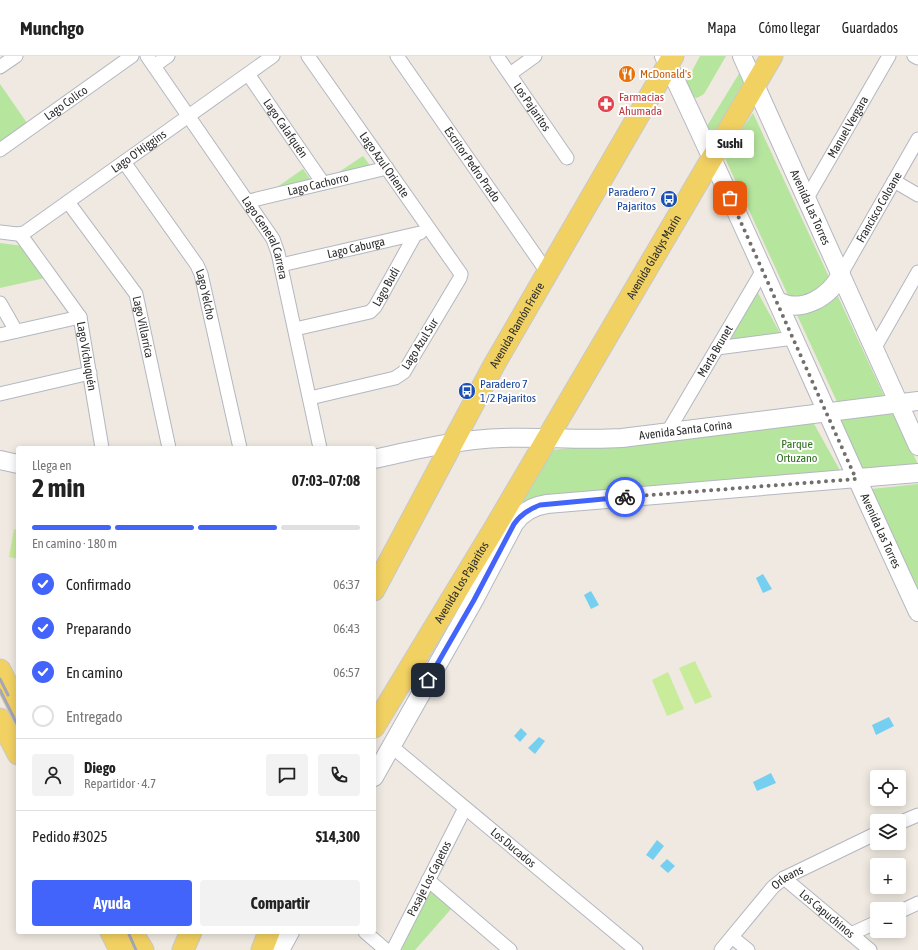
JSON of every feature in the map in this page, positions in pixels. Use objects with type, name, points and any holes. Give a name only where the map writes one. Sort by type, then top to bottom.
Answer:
[{"type":"main road","name":"Avenida Las Torres","points":[[742,56],[918,445]]},
{"type":"main road","name":"Avenida Gladys Marín","points":[[548,437],[772,56]]},
{"type":"main road","name":"Avenida Ramón Freire","points":[[376,586],[494,365],[669,59]]},
{"type":"main road","name":"Avenida Las Torres","points":[[669,59],[712,158],[778,300],[850,467],[918,612]]},
{"type":"main road","points":[[778,300],[793,306],[808,303],[828,293],[841,274]]},
{"type":"main road","name":"Avenida Santa Corina","points":[[376,459],[452,443],[484,439],[548,437],[606,439],[667,433],[918,401]]},
{"type":"main road","name":"Avenida Los Pajaritos","points":[[376,724],[548,437]]},
{"type":"main road","points":[[421,449],[433,454],[438,469]]},
{"type":"main road","points":[[0,460],[16,464]]},
{"type":"main road","name":"Avenida Los Pajaritos","points":[[376,773],[474,600],[514,524],[521,515],[531,508],[547,504],[850,467]]},
{"type":"main road","points":[[850,467],[918,473]]},
{"type":"main road","points":[[0,670],[16,702]]},
{"type":"main road","points":[[3,731],[16,751]]},
{"type":"main road","points":[[112,934],[120,950]]},
{"type":"main road","points":[[133,934],[143,950]]},
{"type":"main road","points":[[183,950],[190,934]]},
{"type":"main road","points":[[262,950],[268,934]]},
{"type":"main road","points":[[280,950],[289,934]]},
{"type":"street","points":[[0,67],[16,56]]},
{"type":"street","name":"Lago Colico","points":[[0,150],[132,56]]},
{"type":"street","points":[[150,61],[168,56]]},
{"type":"street","name":"Lago O'Higgins","points":[[20,234],[68,202],[272,56]]},
{"type":"street","name":"Lago Azul Oriente","points":[[308,56],[461,274]]},
{"type":"street","name":"Escritor Pedro Prado","points":[[397,56],[547,272]]},
{"type":"street","name":"Los Pajaritos","points":[[498,56],[567,158]]},
{"type":"street","points":[[510,74],[535,56]]},
{"type":"street","name":"Manuel Vergara","points":[[807,198],[890,56]]},
{"type":"street","points":[[914,56],[918,58]]},
{"type":"street","name":"Lago General Carrera","points":[[150,61],[249,201],[274,239],[281,265],[320,446]]},
{"type":"street","name":"Lago Calafquén","points":[[248,74],[323,183]]},
{"type":"street","name":"Francisco Coloane","points":[[841,274],[918,139]]},
{"type":"street","name":"Lago Yelcho","points":[[124,162],[197,265],[201,274],[240,446]]},
{"type":"street","name":"Lago Cachorro","points":[[249,201],[387,168]]},
{"type":"street","points":[[894,181],[918,195]]},
{"type":"street","name":"Lago Villarrica","points":[[68,202],[136,294],[169,446]]},
{"type":"street","name":"Lago Caburga","points":[[281,265],[432,231]]},
{"type":"street","points":[[0,232],[20,234]]},
{"type":"street","name":"Lago Vichuquén","points":[[20,234],[80,317],[102,446]]},
{"type":"street","name":"Lago Budi","points":[[295,329],[370,312],[375,306],[415,235]]},
{"type":"street","name":"Marta Brunet","points":[[667,433],[763,270]]},
{"type":"street","points":[[874,349],[918,272]]},
{"type":"street","name":"Lago Azul Sur","points":[[310,398],[395,378],[404,372],[456,285],[461,274]]},
{"type":"street","points":[[0,303],[16,331]]},
{"type":"street","points":[[0,335],[80,317]]},
{"type":"street","points":[[717,348],[794,338]]},
{"type":"street","points":[[0,394],[90,373]]},
{"type":"street","name":"Los Ducados","points":[[391,746],[465,808],[620,945],[636,950]]},
{"type":"street","name":"Pasaje Los Capetos","points":[[392,950],[465,808]]},
{"type":"street","points":[[906,820],[918,815]]},
{"type":"street","name":"Orleans","points":[[720,950],[773,887],[784,878],[870,836]]},
{"type":"street","name":"Los Capuchinos","points":[[784,878],[870,950]]},
{"type":"street","points":[[428,880],[510,950]]},
{"type":"street","points":[[906,909],[918,903]]},
{"type":"street","points":[[851,934],[870,925]]},
{"type":"street","points":[[367,934],[386,950]]},
{"type":"street","points":[[732,937],[748,950]]},
{"type":"green space","points":[[700,56],[726,56],[704,94],[697,98],[686,95],[683,88]]},
{"type":"green space","points":[[740,72],[747,86],[716,138],[707,136],[704,131]]},
{"type":"green space","points":[[0,84],[27,123],[0,142]]},
{"type":"green space","points":[[753,113],[885,398],[838,404],[724,156]]},
{"type":"green space","points":[[363,156],[372,168],[333,176]]},
{"type":"green space","points":[[303,169],[312,182],[273,190]]},
{"type":"green space","points":[[0,243],[23,246],[45,278],[0,288]]},
{"type":"green space","points":[[757,291],[780,333],[730,341]]},
{"type":"green space","points":[[895,411],[918,465],[862,474],[838,419]]},
{"type":"green space","name":"Parque Ortuzano","points":[[813,422],[842,474],[522,503],[552,450]]},
{"type":"green space","points":[[918,484],[918,589],[871,489]]},
{"type":"green space","points":[[14,529],[16,530],[16,559],[9,557]]},
{"type":"green space","points":[[695,661],[712,697],[695,704],[679,668]]},
{"type":"green space","points":[[668,672],[684,709],[667,716],[652,680]]},
{"type":"green space","points":[[430,890],[451,909],[415,950],[401,950]]},
{"type":"water","points":[[763,574],[772,589],[763,593],[756,578]]},
{"type":"water","points":[[591,591],[599,605],[591,609],[584,595]]},
{"type":"water","points":[[889,717],[894,726],[876,735],[872,725]]},
{"type":"water","points":[[521,728],[527,734],[520,742],[514,736]]},
{"type":"water","points":[[539,737],[545,741],[535,754],[528,748]]},
{"type":"water","points":[[771,773],[776,783],[757,791],[753,782]]},
{"type":"water","points":[[657,840],[664,846],[653,860],[646,855]]},
{"type":"water","points":[[667,859],[675,866],[668,873],[660,866]]},
{"type":"railway","points":[[0,679],[8,695]]},
{"type":"railway","points":[[0,690],[16,722]]},
{"type":"railway","points":[[129,934],[136,950]]},
{"type":"way so far","points":[[625,497],[856,479],[778,300],[730,198]]},
{"type":"place","name":"McDonald's","points":[[627,74]]},
{"type":"place","name":"Farmacias Ahumada","points":[[606,104]]},
{"type":"place","name":"Sushi","points":[[730,198]]},
{"type":"place","name":"Paradero 7 Pajaritos","points":[[669,199]]},
{"type":"place","name":"Paradero 7 1/2 Pajaritos","points":[[467,391]]},
{"type":"route","points":[[428,680],[474,600],[514,524],[521,515],[531,508],[540,505],[625,497]]}]
